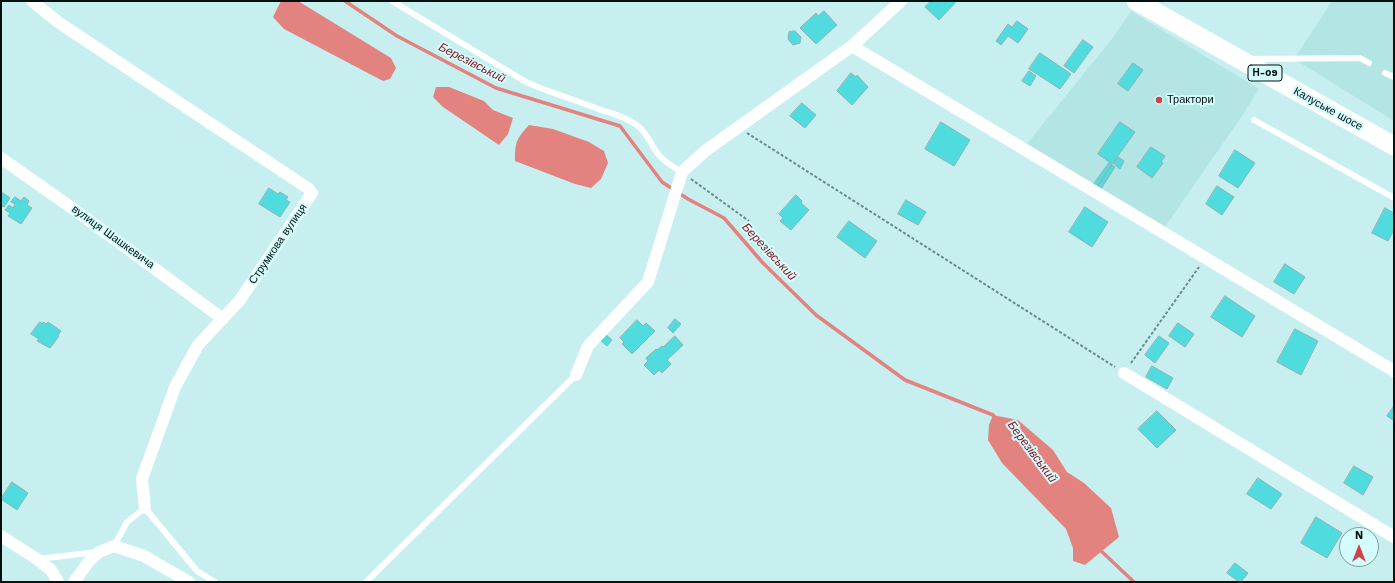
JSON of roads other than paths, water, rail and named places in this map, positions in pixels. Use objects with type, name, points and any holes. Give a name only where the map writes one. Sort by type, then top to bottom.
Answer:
[{"type":"main road","name":"Калуське шосе","points":[[1136,1],[1394,146]]},
{"type":"street","name":"Струмкова вулиця","points":[[32,1],[58,22],[312,193],[240,300],[198,345],[175,387],[142,479],[145,508]]},
{"type":"street","points":[[576,375],[588,346],[648,282],[682,172],[705,151],[852,46],[901,1]]},
{"type":"street","points":[[852,46],[1394,371]]},
{"type":"street","name":"вулиця Шашкевича","points":[[1,158],[79,213],[223,319]]},
{"type":"street","points":[[1124,373],[1394,537]]},
{"type":"street","points":[[1,536],[37,559],[51,570],[58,582]]},
{"type":"street","points":[[74,582],[90,560],[99,552],[114,546],[144,556],[188,582]]},
{"type":"lane","points":[[392,1],[526,82],[625,118],[639,126],[658,154],[667,164],[682,172]]},
{"type":"lane","points":[[1239,59],[1360,58],[1369,63]]},
{"type":"lane","points":[[1385,73],[1394,78]]},
{"type":"lane","points":[[1254,120],[1394,198]]},
{"type":"lane","points":[[366,582],[576,375]]},
{"type":"lane","points":[[114,546],[127,522],[145,508],[197,571],[215,582]]},
{"type":"lane","points":[[37,559],[99,552]]},
{"type":"water","points":[[281,1],[298,1],[391,58],[396,68],[390,79],[383,81],[284,29],[273,17]]},
{"type":"water","points":[[436,87],[449,87],[484,101],[493,110],[513,118],[508,134],[499,145],[443,107],[433,97]]},
{"type":"water","points":[[529,125],[553,129],[589,142],[604,151],[608,163],[601,179],[591,188],[575,184],[515,161],[517,142],[521,134]]},
{"type":"water","points":[[993,415],[1018,420],[1053,450],[1067,472],[1084,483],[1111,508],[1119,537],[1085,565],[1073,561],[1073,548],[1066,529],[1002,463],[988,440],[989,425]]},
{"type":"waterway","name":"Березівський","points":[[345,1],[397,36],[496,88],[620,126],[662,182],[688,199],[724,218],[762,262],[816,315],[905,380],[993,415],[995,418]]},
{"type":"waterway","name":"Березівський","points":[[1098,548],[1134,582]]},
{"type":"place","name":"Трактори","points":[[1159,100]]}]
